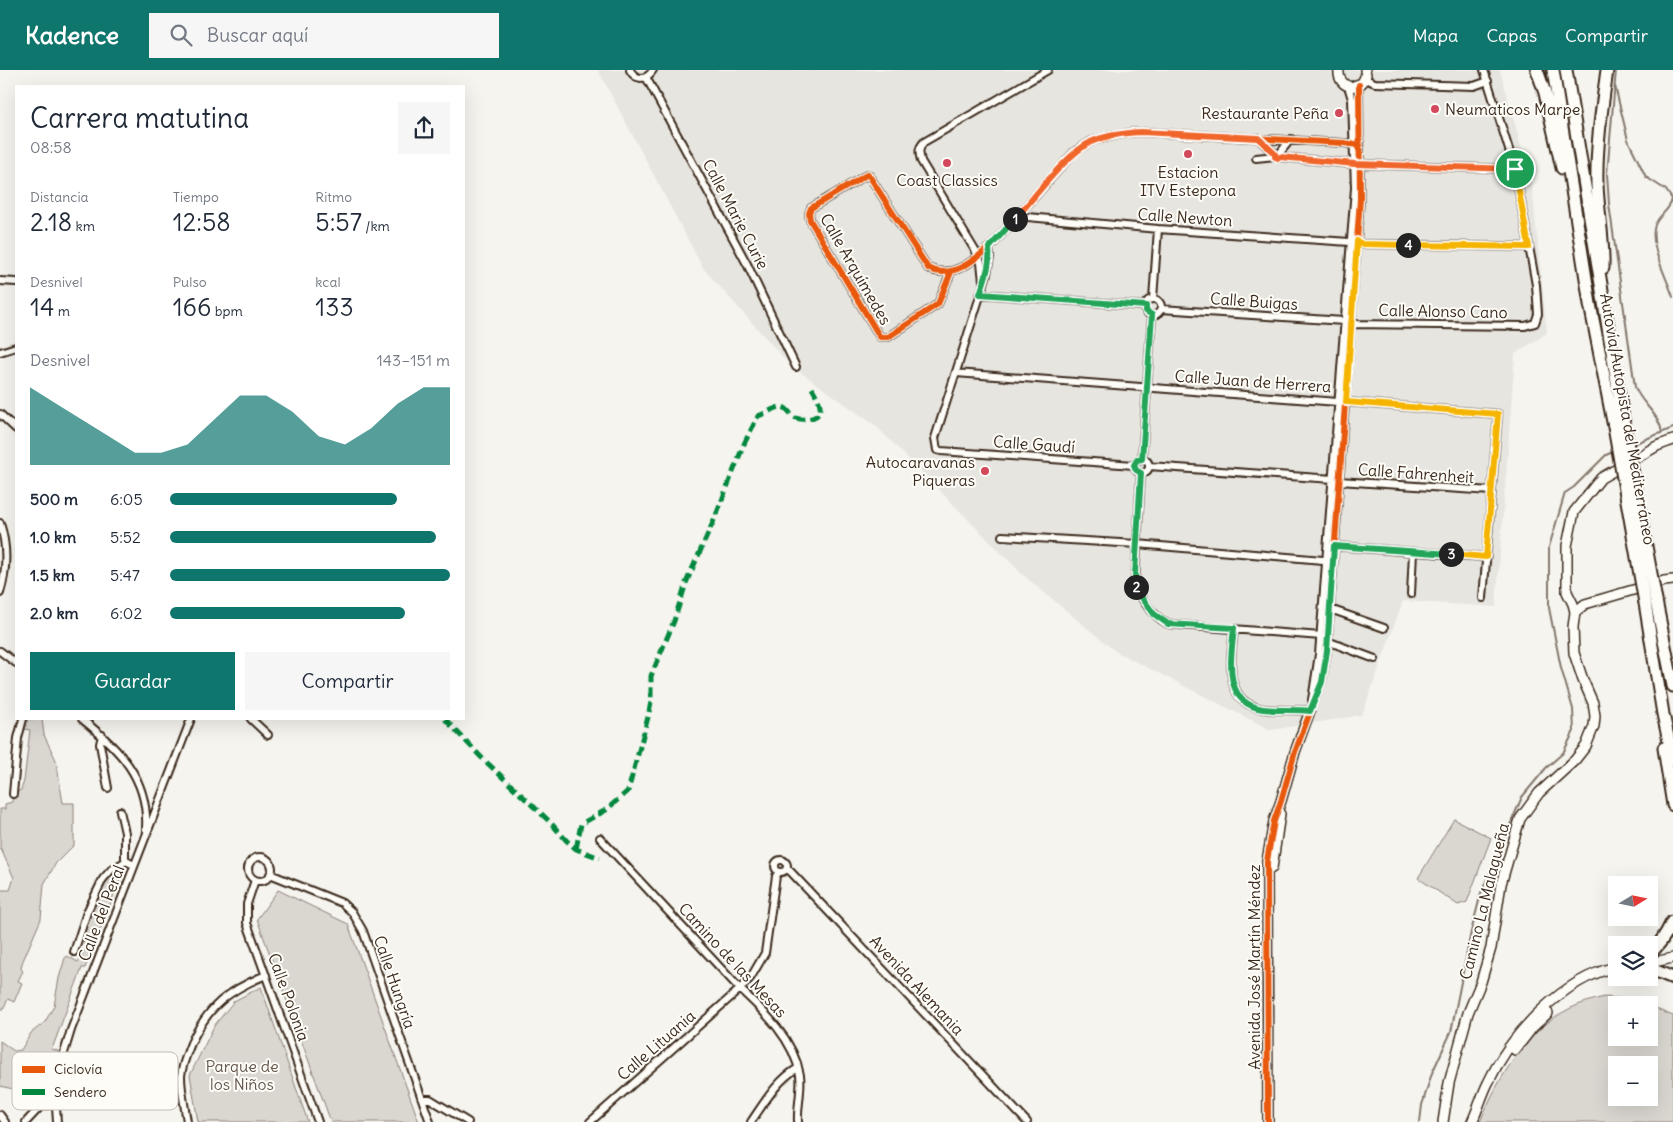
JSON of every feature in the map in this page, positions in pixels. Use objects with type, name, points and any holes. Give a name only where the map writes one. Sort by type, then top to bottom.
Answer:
[{"type":"highway","points":[[1537,70],[1545,93],[1559,159],[1574,203]]},
{"type":"highway","points":[[1554,70],[1574,203]]},
{"type":"highway","points":[[1566,70],[1602,290]]},
{"type":"highway","points":[[1602,290],[1603,251],[1597,182],[1601,120],[1607,70]]},
{"type":"highway","name":"Autovía/Autopista del Mediterráneo","points":[[1574,203],[1590,304],[1619,426],[1651,602],[1663,714],[1673,760]]},
{"type":"highway","name":"Autovía/Autopista del Mediterráneo","points":[[1602,290],[1619,426]]},
{"type":"highway","name":"Autovía/Autopista del Mediterráneo","points":[[1651,602],[1673,686]]},
{"type":"highway","points":[[1663,714],[1664,751],[1673,805]]},
{"type":"highway","points":[[1658,946],[1672,927],[1673,910]]},
{"type":"highway","points":[[1658,972],[1673,978]]},
{"type":"street","points":[[630,70],[638,78],[646,78],[653,70]]},
{"type":"street","points":[[984,282],[979,257],[921,161],[920,145],[1048,70]]},
{"type":"street","points":[[1339,70],[1341,80],[1348,86],[1363,78],[1375,83],[1474,86],[1488,81]]},
{"type":"street","points":[[1484,70],[1515,169],[1529,247]]},
{"type":"street","name":"Calle Marie Curie","points":[[646,78],[748,264],[796,367]]},
{"type":"street","name":"Avenida José Martín Méndez","points":[[1310,711],[1321,636],[1329,526],[1336,480],[1354,242],[1363,78]]},
{"type":"street","name":"Avenida José Martín Méndez","points":[[1348,86],[1352,99],[1360,200],[1354,242]]},
{"type":"street","points":[[951,272],[979,257],[989,248],[1074,152],[1092,141],[1120,134],[1141,132],[1355,144],[1360,152]]},
{"type":"street","points":[[1258,138],[1277,155]]},
{"type":"street","points":[[1277,155],[1291,139]]},
{"type":"street","points":[[1256,158],[1277,155],[1288,158],[1358,164],[1515,169]]},
{"type":"street","name":"Calle Arquímedes","points":[[868,174],[928,268],[936,272],[951,272],[938,304],[888,337],[880,337],[810,220],[809,213],[811,208],[868,174]]},
{"type":"street","name":"Calle Newton","points":[[1017,216],[1158,229],[1362,244],[1529,247]]},
{"type":"street","points":[[1153,299],[1158,229]]},
{"type":"street","name":"Calle Alonso Cano","points":[[1348,322],[1525,326],[1535,323],[1538,314],[1536,285],[1529,247]]},
{"type":"street","points":[[956,373],[984,282],[990,257],[989,248]]},
{"type":"street","points":[[0,281],[15,282]]},
{"type":"street","points":[[980,294],[1146,306]]},
{"type":"street","points":[[1152,315],[1146,311],[1146,306],[1147,302],[1153,299]]},
{"type":"street","points":[[1152,315],[1157,314],[1161,309],[1160,303],[1153,299]]},
{"type":"street","name":"Calle Buigas","points":[[1161,309],[1348,322]]},
{"type":"street","points":[[1142,459],[1152,315]]},
{"type":"street","name":"Avenida José Martín Méndez","points":[[1342,402],[1347,378],[1350,344],[1348,322]]},
{"type":"street","points":[[0,352],[15,346]]},
{"type":"street","name":"Calle Juan de Herrera","points":[[956,373],[1498,414],[1492,491]]},
{"type":"street","name":"Calle Gaudí","points":[[956,373],[935,438],[936,450],[941,452],[1134,465]]},
{"type":"street","points":[[0,414],[15,428]]},
{"type":"street","name":"Camino La Malagueña","points":[[1443,1122],[1449,1083],[1468,1013],[1481,982],[1490,948],[1502,884],[1520,819],[1539,793],[1575,760],[1586,746],[1594,726],[1593,703],[1574,653],[1573,627],[1575,612],[1567,592],[1567,546],[1574,512],[1601,478],[1657,446],[1673,440]]},
{"type":"street","points":[[1141,473],[1136,470],[1134,465],[1137,460],[1147,461],[1149,466]]},
{"type":"street","points":[[1149,466],[1336,480]]},
{"type":"street","points":[[1141,473],[1146,471],[1149,466]]},
{"type":"street","points":[[1141,473],[1135,574],[1140,595],[1154,614],[1168,624],[1321,636]]},
{"type":"street","name":"Avenida José Martín Méndez","points":[[1268,1122],[1267,895],[1279,831],[1281,800],[1295,752],[1324,671],[1337,501],[1336,480]]},
{"type":"street","name":"Calle Fahrenheit","points":[[1336,480],[1492,491]]},
{"type":"street","points":[[1483,598],[1492,491]]},
{"type":"street","points":[[0,522],[6,556],[4,579],[0,592]]},
{"type":"street","name":"Avenida José Martín Méndez","points":[[1329,526],[1334,546]]},
{"type":"street","points":[[1002,536],[1137,544],[1323,560],[1327,562]]},
{"type":"street","points":[[1334,546],[1486,557]]},
{"type":"street","points":[[1410,594],[1413,552]]},
{"type":"street","points":[[1575,612],[1585,604],[1673,580]]},
{"type":"street","points":[[1330,609],[1384,628]]},
{"type":"street","points":[[1234,628],[1231,661],[1232,678],[1235,691],[1241,699],[1248,704],[1262,709],[1310,711]]},
{"type":"street","name":"Avenida José Martín Méndez","points":[[1321,636],[1324,642],[1322,660],[1324,671]]},
{"type":"street","points":[[1327,641],[1375,659]]},
{"type":"street","points":[[0,651],[15,662]]},
{"type":"street","points":[[13,794],[18,738],[23,720]]},
{"type":"street","points":[[83,720],[121,754],[132,770],[144,802],[146,834]]},
{"type":"street","name":"Calle del Peral","points":[[64,1052],[134,864],[191,720]]},
{"type":"street","points":[[252,720],[268,735]]},
{"type":"street","points":[[102,735],[100,744],[108,788]]},
{"type":"street","points":[[144,802],[156,808]]},
{"type":"street","points":[[120,811],[124,829],[124,855],[126,861]]},
{"type":"street","name":"Camino de las Mesas","points":[[600,838],[781,1032],[798,1068],[800,1084],[798,1122]]},
{"type":"street","points":[[261,857],[271,865],[270,874],[262,882],[255,880],[249,875],[248,866],[250,862],[261,857]]},
{"type":"street","points":[[126,861],[134,864]]},
{"type":"street","points":[[74,952],[88,912],[103,879],[111,870],[126,861]]},
{"type":"street","name":"Calle Lituania","points":[[590,1122],[751,978],[765,953],[776,876],[782,871]]},
{"type":"street","name":"Avenida Alemania","points":[[782,871],[790,871],[1027,1122]]},
{"type":"street","name":"Calle Hungría","points":[[270,874],[334,899],[348,907],[356,918],[363,931],[430,1122]]},
{"type":"street","name":"Calle Polonia","points":[[255,880],[247,904],[246,917],[318,1122]]},
{"type":"street","points":[[1658,961],[1673,958]]},
{"type":"street","points":[[1472,1122],[1487,1083],[1500,1061],[1532,1019],[1568,989],[1608,970]]},
{"type":"street","points":[[187,1122],[182,1073],[185,1059],[195,1035],[209,1012],[224,997],[241,986],[266,975]]},
{"type":"street","points":[[1481,1102],[1509,1058],[1533,1027],[1548,1012],[1567,996],[1587,984],[1608,975]]},
{"type":"street","points":[[750,1122],[776,1088],[791,1072],[798,1068]]},
{"type":"street","points":[[422,1099],[430,1099],[468,1122]]},
{"type":"street","points":[[26,1122],[38,1110]]},
{"type":"street","points":[[0,1115],[5,1122]]},
{"type":"shaded area","points":[[598,70],[1500,70],[1532,186],[1547,333],[1515,354],[1496,607],[1403,601],[1362,715],[1271,730],[1115,651],[1023,575],[876,426],[789,364],[703,268]]},
{"type":"shaded area","points":[[250,882],[257,887],[251,906],[253,925],[324,1122],[313,1122],[263,982],[245,990],[220,1007],[208,1023],[186,1069],[186,1088],[191,1122],[183,1122],[178,1071],[184,1049],[197,1022],[227,990],[261,971],[243,918],[243,905]]},
{"type":"green space","points":[[26,720],[42,720],[44,735],[56,760],[63,803],[74,803],[74,845],[56,863],[44,884],[41,919],[22,963],[21,969],[23,971],[18,981],[22,983],[14,1002],[8,999],[3,1009],[0,1009],[0,890],[10,890],[14,878],[0,847],[0,809],[5,809],[5,804],[12,802],[13,794],[21,790],[24,781],[30,730],[24,729]]},
{"type":"green space","points":[[1454,819],[1491,838],[1467,902],[1458,905],[1418,878]]},
{"type":"green space","points":[[122,869],[123,872],[85,968],[82,968],[52,1049],[58,1052],[12,1052],[12,1089],[0,1086],[0,1041],[14,1051],[21,1050],[31,1033],[45,1022],[54,1006],[65,958],[67,956],[78,962],[86,948],[82,938],[96,899],[114,874]]},
{"type":"green space","points":[[278,890],[348,924],[419,1122],[331,1122],[257,919]]},
{"type":"green space","name":"Parque de los Niños","points":[[261,987],[308,1122],[198,1122],[190,1075],[214,1026],[234,1001]]},
{"type":"green space","points":[[1608,997],[1608,1046],[1658,1046],[1658,1010],[1673,1016],[1673,1122],[1480,1122],[1505,1072],[1528,1042],[1555,1017],[1587,1002]]},
{"type":"waterway","points":[[1616,70],[1607,174],[1609,204],[1635,387],[1641,399],[1658,420],[1662,433]]},
{"type":"waterway","points":[[1615,86],[1628,140],[1646,177],[1666,190],[1672,199],[1669,207],[1655,225],[1654,242],[1673,297]]},
{"type":"waterway","points":[[1631,445],[1673,428]]},
{"type":"waterway","points":[[1420,1122],[1422,1105],[1432,1073],[1451,1032],[1471,932],[1481,893],[1522,797],[1546,768],[1563,753],[1574,731],[1573,709],[1561,668],[1549,608],[1549,547],[1565,493],[1574,487],[1606,455],[1615,451]]},
{"type":"marked path","points":[[576,849],[581,824],[606,810],[628,791],[648,717],[651,702],[651,676],[674,621],[686,583],[715,518],[744,444],[758,416],[780,407],[785,408],[798,419],[808,419],[817,416],[820,405],[812,388]]},
{"type":"marked path","points":[[446,720],[567,841],[576,849],[600,858]]},
{"type":"cycle path","points":[[1268,1122],[1267,861],[1274,821],[1295,752],[1322,681],[1327,651],[1360,199],[1359,85]]},
{"type":"cycle path","points":[[951,272],[938,304],[888,337],[880,337],[810,220],[809,213],[811,208],[868,174],[928,268],[946,272],[955,270],[972,261],[994,243],[1074,152],[1092,141],[1127,133],[1141,132],[1344,143],[1357,145],[1360,152]]},
{"type":"place","name":"Neumaticos Marpe","points":[[1435,109]]},
{"type":"place","name":"Restaurante Peña","points":[[1339,113]]},
{"type":"place","name":"Estacion ITV Estepona","points":[[1188,154]]},
{"type":"place","name":"Coast Classics","points":[[947,163]]},
{"type":"place","name":"Autocaravanas Piqueras","points":[[985,471]]},
{"type":"route","points":[[1141,132],[1258,138],[1278,158],[1355,164],[1515,169],[1529,247],[1362,244],[1357,241],[1346,402],[1498,414],[1486,557],[1334,546],[1327,651],[1322,682],[1310,711],[1262,709],[1248,704],[1235,691],[1233,683],[1231,661],[1234,628],[1168,624],[1154,614],[1140,595],[1135,581],[1141,473],[1136,470],[1134,465],[1137,460],[1142,459],[1152,315],[1146,311],[1146,306],[980,294],[987,274],[990,257],[989,248],[1074,152],[1092,141],[1127,133],[1141,132]]}]
